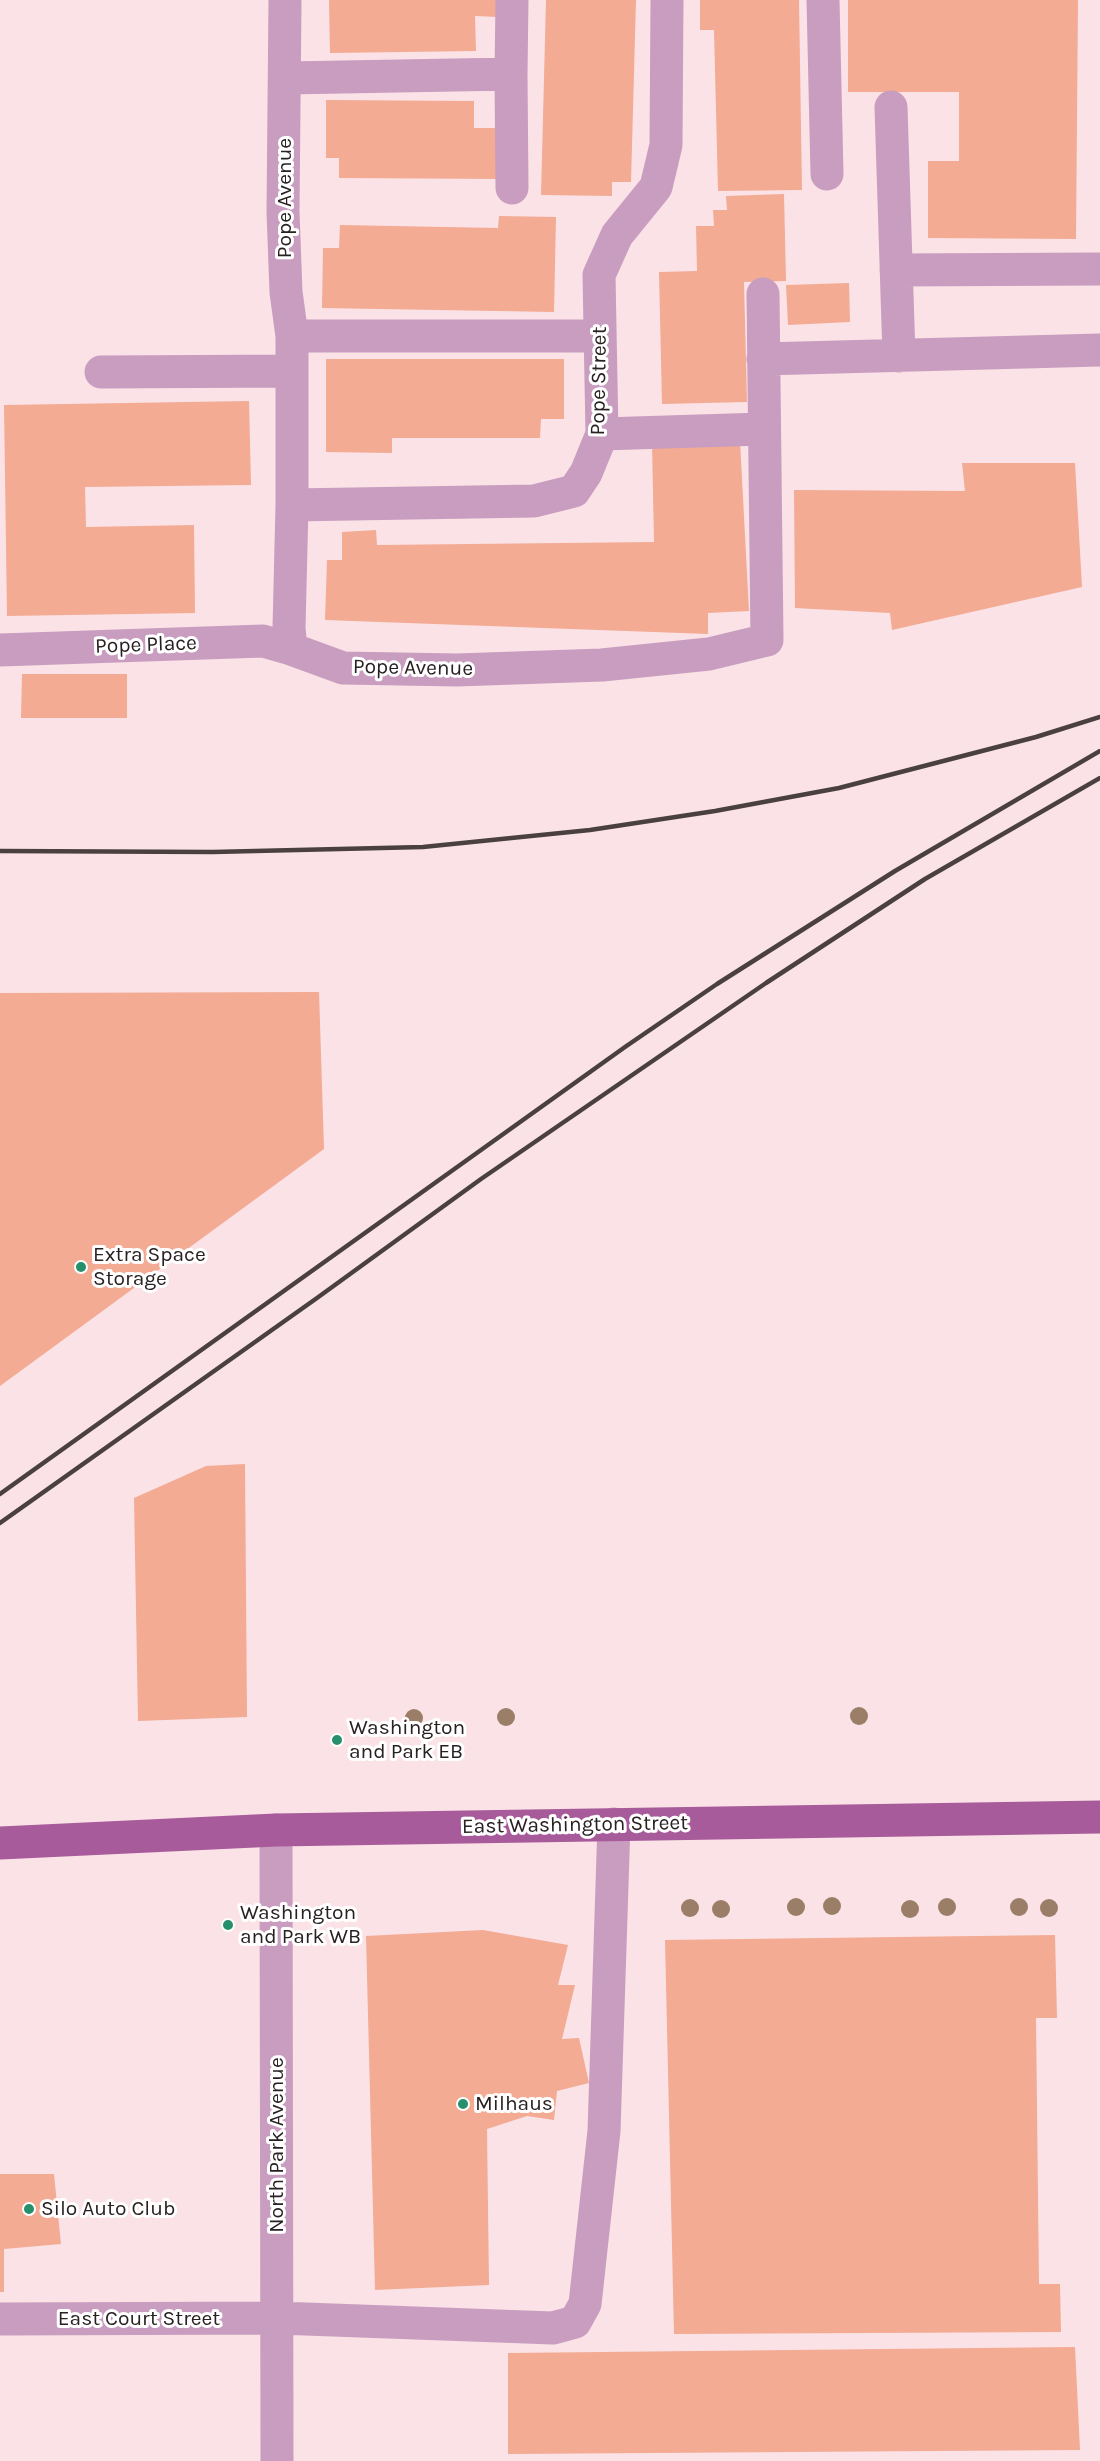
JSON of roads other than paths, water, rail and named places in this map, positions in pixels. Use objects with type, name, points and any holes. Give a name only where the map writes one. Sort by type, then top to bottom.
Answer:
[{"type":"main road","name":"East Washington Street","points":[[0,1843],[276,1830],[1100,1817]]},
{"type":"main road","name":"East Washington Street","points":[[0,1831],[51,1841]]},
{"type":"main road","name":"East Washington Street","points":[[0,1854],[51,1841]]},
{"type":"street","name":"Pope Avenue","points":[[285,0],[283,212],[286,291],[292,336],[289,628],[291,649],[343,668],[457,670],[602,665],[710,654],[767,640],[763,294]]},
{"type":"street","points":[[512,0],[512,188]]},
{"type":"street","name":"Pope Street","points":[[292,505],[534,501],[574,491],[586,473],[602,434],[599,275],[617,235],[656,187],[666,145],[667,0]]},
{"type":"street","points":[[823,0],[827,174]]},
{"type":"street","points":[[286,78],[511,74]]},
{"type":"street","points":[[891,107],[899,356]]},
{"type":"street","points":[[896,270],[1100,269]]},
{"type":"street","points":[[292,336],[600,336]]},
{"type":"street","points":[[763,359],[1100,350]]},
{"type":"street","points":[[101,372],[292,371]]},
{"type":"street","points":[[602,434],[763,429]]},
{"type":"street","name":"Pope Place","points":[[0,650],[263,641],[291,649]]},
{"type":"street","name":"East Court Street","points":[[0,2319],[278,2318],[553,2328],[575,2322],[585,2304],[604,2131],[614,1824]]},
{"type":"street","name":"North Park Avenue","points":[[276,1830],[277,2461]]},
{"type":"railway","points":[[0,851],[213,852],[423,847],[590,830],[715,811],[839,788],[1036,737],[1100,717]]},
{"type":"railway","points":[[0,1494],[625,1047],[717,984],[895,871],[1100,751]]},
{"type":"railway","points":[[0,1523],[481,1179],[766,983],[925,879],[1100,778]]},
{"type":"place","name":"Extra Space Storage","points":[[81,1267]]},
{"type":"place","name":"Washington and Park EB","points":[[337,1740]]},
{"type":"place","name":"Washington and Park WB","points":[[228,1925]]},
{"type":"place","name":"Milhaus","points":[[463,2104]]},
{"type":"place","name":"Silo Auto Club","points":[[29,2209]]}]
